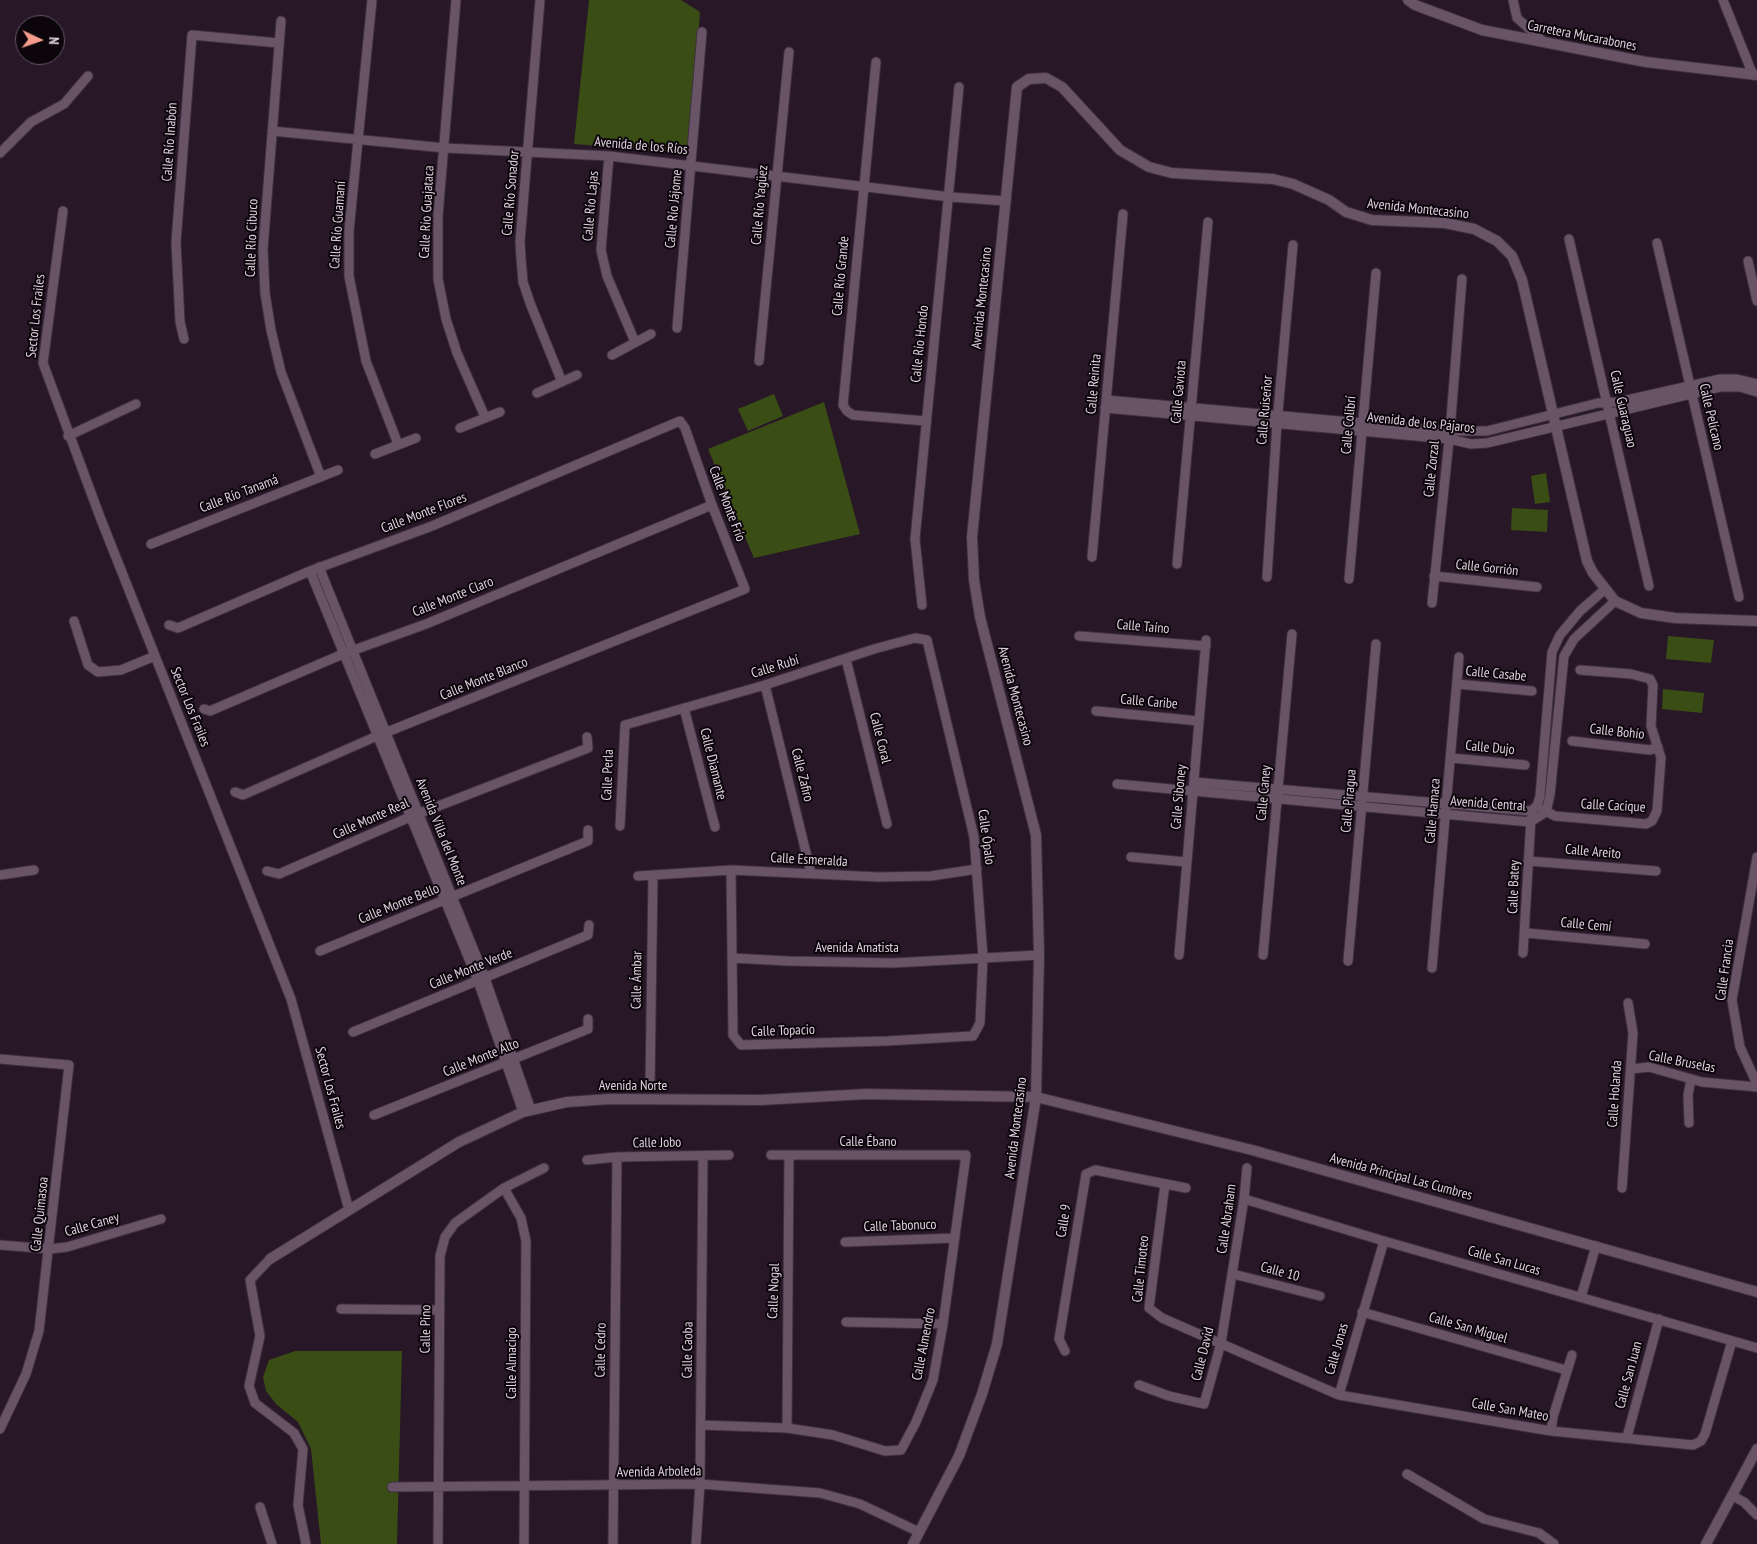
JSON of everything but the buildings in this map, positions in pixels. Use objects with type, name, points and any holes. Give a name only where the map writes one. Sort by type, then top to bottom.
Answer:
[{"type":"street","name":"Calle Río Guamaní","points":[[372,0],[360,140],[349,231],[349,276],[366,361],[398,444]]},
{"type":"street","name":"Calle Río Guajataca","points":[[456,0],[438,216],[438,279],[446,319],[457,353],[485,417]]},
{"type":"street","name":"Calle Río Sonador","points":[[540,0],[520,242],[524,282],[562,382]]},
{"type":"street","name":"Carretera Mucarabones","points":[[1408,0],[1415,5],[1482,30],[1546,44],[1646,62],[1755,75]]},
{"type":"street","points":[[1513,0],[1517,18],[1546,44]]},
{"type":"street","points":[[1723,0],[1755,75]]},
{"type":"street","name":"Calle Río Cibuco","points":[[281,21],[263,249],[265,293],[281,372],[321,477]]},
{"type":"street","name":"Calle Río Jájome","points":[[677,328],[702,32]]},
{"type":"street","name":"Calle Río Inabón","points":[[184,339],[180,322],[176,242],[192,35],[280,42]]},
{"type":"street","name":"Calle Río Yagüez","points":[[759,361],[789,52]]},
{"type":"street","name":"Calle Río Grande","points":[[876,62],[843,405],[853,415],[926,421]]},
{"type":"street","points":[[0,153],[31,122],[64,104],[88,76]]},
{"type":"street","name":"Avenida Montecasino","points":[[913,1544],[959,1456],[982,1394],[997,1344],[1036,1097],[1039,955],[1036,835],[980,616],[974,580],[972,537],[1018,87],[1030,79],[1046,78],[1062,87],[1083,107],[1100,130],[1120,150],[1149,167],[1172,172],[1273,179],[1293,184],[1329,200],[1346,212],[1372,220],[1445,223],[1474,229],[1497,241],[1512,256],[1522,280],[1532,314],[1587,561],[1604,590],[1615,601],[1641,612],[1675,618],[1757,621]]},
{"type":"street","name":"Calle Río Hondo","points":[[922,605],[915,539],[950,198],[959,87]]},
{"type":"street","name":"Avenida de los Ríos","points":[[272,131],[445,148],[528,154],[609,156],[692,164],[950,198],[1006,201]]},
{"type":"street","name":"Calle Río Lajas","points":[[609,156],[602,250],[607,276],[635,342]]},
{"type":"street","name":"Sector Los Frailes","points":[[62,211],[43,362],[68,436],[291,999],[349,1210]]},
{"type":"street","name":"Calle Reinita","points":[[1092,557],[1123,214]]},
{"type":"street","name":"Calle Gaviota","points":[[1177,564],[1208,222]]},
{"type":"street","name":"Calle Guaraguao","points":[[1569,239],[1649,586]]},
{"type":"street","name":"Calle Pelícano","points":[[1657,243],[1739,597]]},
{"type":"street","name":"Calle Ruiseñor","points":[[1267,577],[1277,419],[1293,245]]},
{"type":"street","points":[[1748,261],[1757,301]]},
{"type":"street","name":"Calle Colibrí","points":[[1349,580],[1376,273]]},
{"type":"street","name":"Calle Zorzal","points":[[1432,602],[1450,435],[1462,279]]},
{"type":"street","points":[[612,354],[651,334]]},
{"type":"street","points":[[538,393],[577,374]]},
{"type":"street","name":"Avenida de los Pájaros","points":[[1450,435],[1471,444],[1487,443],[1557,426],[1728,379],[1757,384]]},
{"type":"street","name":"Avenida de los Pájaros","points":[[1106,404],[1450,435],[1487,431],[1553,413],[1607,402],[1618,402],[1691,389],[1740,387],[1757,392]]},
{"type":"street","points":[[68,436],[136,404]]},
{"type":"street","points":[[460,428],[500,412]]},
{"type":"street","name":"Calle Monte Flores","points":[[170,625],[178,628],[310,570],[432,526],[680,421],[685,428]]},
{"type":"street","name":"Calle Monte Frío","points":[[685,428],[712,506],[745,589]]},
{"type":"street","points":[[375,454],[416,438]]},
{"type":"street","name":"Calle Río Tanamá","points":[[151,544],[338,470]]},
{"type":"street","name":"Calle Monte Claro","points":[[204,709],[210,711],[343,654],[426,624],[712,506]]},
{"type":"street","name":"Avenida Villa del Monte","points":[[319,567],[419,813],[449,898],[482,980],[511,1060],[527,1111]]},
{"type":"street","name":"Avenida Villa del Monte","points":[[310,570],[410,816],[449,898]]},
{"type":"street","name":"Calle Gorrión","points":[[1434,576],[1537,587]]},
{"type":"street","name":"Calle Monte Blanco","points":[[235,792],[243,795],[377,736],[745,589]]},
{"type":"street","name":"Avenida Central","points":[[1447,810],[1534,809],[1540,796],[1552,652],[1560,635],[1580,611],[1604,590]]},
{"type":"street","points":[[1546,812],[1550,795],[1564,656],[1574,639],[1615,601]]},
{"type":"street","points":[[74,620],[88,665],[98,672],[120,670],[155,656]]},
{"type":"street","name":"Calle Caney","points":[[1263,955],[1292,634]]},
{"type":"street","name":"Calle Taíno","points":[[1079,636],[1206,643]]},
{"type":"street","name":"Calle Rubí","points":[[625,725],[915,638],[928,640],[930,646]]},
{"type":"street","name":"Calle Siboney","points":[[1179,955],[1206,643]]},
{"type":"street","name":"Calle Piragua","points":[[1348,961],[1376,644]]},
{"type":"street","name":"Calle Ópalo","points":[[930,646],[970,812],[977,869],[983,957],[980,1023],[973,1036]]},
{"type":"street","name":"Calle Hamaca","points":[[1432,968],[1452,758],[1459,657]]},
{"type":"street","name":"Calle Coral","points":[[846,659],[887,824]]},
{"type":"street","name":"Calle Cacique","points":[[1534,809],[1555,816],[1646,824],[1652,821],[1657,811],[1661,758],[1651,726],[1653,686],[1650,679],[1631,674],[1580,670]]},
{"type":"street","name":"Calle Zafiro","points":[[765,684],[812,873]]},
{"type":"street","name":"Calle Casabe","points":[[1457,684],[1532,691]]},
{"type":"street","points":[[1548,699],[1559,699]]},
{"type":"street","name":"Calle Diamante","points":[[684,708],[715,827]]},
{"type":"street","name":"Calle Caribe","points":[[1096,711],[1200,720]]},
{"type":"street","points":[[1546,723],[1557,724]]},
{"type":"street","name":"Calle Perla","points":[[620,826],[625,725]]},
{"type":"street","name":"Calle Monte Real","points":[[267,871],[278,874],[410,816],[588,748],[587,737]]},
{"type":"street","name":"Calle Bohío","points":[[1572,741],[1650,750],[1658,747]]},
{"type":"street","name":"Calle Dujo","points":[[1452,758],[1525,765]]},
{"type":"street","name":"Avenida Central","points":[[1117,784],[1194,787],[1278,794],[1447,810],[1530,822],[1546,812]]},
{"type":"street","name":"Calle Batey","points":[[1523,953],[1526,933],[1530,822],[1534,809]]},
{"type":"street","name":"Calle Monte Bello","points":[[320,951],[588,842],[588,830]]},
{"type":"street","points":[[1131,857],[1187,862]]},
{"type":"street","name":"Calle Francia","points":[[1757,857],[1732,1000],[1740,1048],[1757,1085]]},
{"type":"street","name":"Calle Areito","points":[[1528,860],[1656,871]]},
{"type":"street","name":"Calle Esmeralda","points":[[638,876],[731,870],[878,877],[931,876],[977,869]]},
{"type":"street","points":[[0,874],[34,870]]},
{"type":"street","name":"Calle Topacio","points":[[731,870],[733,1036],[737,1042],[744,1046],[926,1040],[973,1036]]},
{"type":"street","name":"Calle Ámbar","points":[[650,1085],[653,875]]},
{"type":"street","name":"Calle Monte Verde","points":[[353,1032],[588,936],[588,925]]},
{"type":"street","name":"Calle Cemí","points":[[1526,933],[1645,944]]},
{"type":"street","name":"Avenida Amatista","points":[[732,958],[893,963],[1039,955]]},
{"type":"street","name":"Calle Holanda","points":[[1622,1188],[1634,1033],[1628,1002]]},
{"type":"street","name":"Calle Monte Alto","points":[[374,1115],[588,1029],[588,1019]]},
{"type":"street","name":"Calle Quimasoa","points":[[0,1059],[69,1065],[50,1250],[39,1331],[26,1374],[0,1429]]},
{"type":"street","name":"Calle Bruselas","points":[[1631,1069],[1649,1068],[1702,1082],[1757,1085]]},
{"type":"street","points":[[1689,1123],[1688,1095],[1691,1079]]},
{"type":"street","name":"Avenida Norte","points":[[270,1259],[459,1142],[527,1111],[567,1102],[610,1099],[761,1100],[866,1094],[1036,1097]]},
{"type":"street","name":"Avenida Principal Las Cumbres","points":[[1036,1097],[1252,1150],[1757,1292]]},
{"type":"street","name":"Calle Ébano","points":[[771,1154],[966,1155]]},
{"type":"street","name":"Calle Nogal","points":[[787,1428],[789,1155]]},
{"type":"street","name":"Calle Almendro","points":[[701,1425],[787,1428],[833,1435],[885,1451],[901,1450],[916,1422],[933,1380],[943,1324],[966,1155]]},
{"type":"street","name":"Calle Caoba","points":[[696,1544],[700,1484],[703,1156]]},
{"type":"street","name":"Calle Jobo","points":[[587,1160],[617,1157],[729,1156]]},
{"type":"street","name":"Calle Cedro","points":[[613,1544],[617,1157]]},
{"type":"street","name":"Calle Pino","points":[[438,1544],[440,1256],[445,1237],[455,1223],[504,1188],[544,1168]]},
{"type":"street","name":"Calle Abraham","points":[[1233,1274],[1247,1168]]},
{"type":"street","name":"Calle 9","points":[[1065,1351],[1059,1340],[1086,1174],[1095,1170],[1165,1184]]},
{"type":"street","points":[[1165,1184],[1186,1188]]},
{"type":"street","name":"Calle Timoteo","points":[[1165,1184],[1149,1308],[1155,1315],[1221,1343]]},
{"type":"street","name":"Calle Almacigo","points":[[504,1188],[521,1218],[526,1241],[524,1544]]},
{"type":"street","name":"Calle San Lucas","points":[[1244,1198],[1384,1241],[1757,1348]]},
{"type":"street","name":"Calle Caney","points":[[0,1245],[50,1250],[67,1247],[161,1219]]},
{"type":"street","name":"Calle Tabonuco","points":[[846,1242],[955,1238]]},
{"type":"street","points":[[1362,1312],[1384,1241]]},
{"type":"street","points":[[1581,1297],[1596,1246]]},
{"type":"street","points":[[270,1259],[250,1280],[260,1336],[249,1386],[255,1403],[294,1434],[303,1449],[298,1506],[306,1544]]},
{"type":"street","name":"Calle David","points":[[1139,1385],[1169,1396],[1204,1404],[1221,1343],[1233,1274]]},
{"type":"street","name":"Calle 10","points":[[1233,1274],[1320,1296]]},
{"type":"street","points":[[341,1309],[440,1310]]},
{"type":"street","name":"Calle San Miguel","points":[[1362,1312],[1566,1370]]},
{"type":"street","name":"Calle Jonas","points":[[1339,1395],[1362,1312]]},
{"type":"street","name":"Calle San Juan","points":[[1627,1437],[1659,1319]]},
{"type":"street","points":[[846,1322],[943,1324]]},
{"type":"street","name":"Calle San Mateo","points":[[1221,1343],[1339,1395],[1552,1431],[1627,1437],[1689,1446],[1701,1441],[1707,1429],[1732,1340]]},
{"type":"street","points":[[1552,1431],[1553,1417],[1572,1355]]},
{"type":"street","points":[[1706,1544],[1757,1449]]},
{"type":"street","points":[[1407,1474],[1484,1520],[1540,1533],[1554,1544]]},
{"type":"street","name":"Avenida Arboleda","points":[[392,1487],[700,1484],[820,1493],[860,1504],[919,1532]]},
{"type":"street","points":[[1733,1496],[1744,1502],[1757,1515]]},
{"type":"street","points":[[260,1507],[272,1544]]},
{"type":"green space","points":[[589,0],[681,0],[700,12],[690,153],[574,144]]},
{"type":"green space","points":[[774,394],[783,416],[748,431],[738,409]]},
{"type":"green space","points":[[824,402],[860,534],[754,558],[708,449]]},
{"type":"green space","points":[[1546,473],[1550,502],[1535,504],[1531,476]]},
{"type":"green space","points":[[1512,508],[1548,510],[1547,532],[1511,530]]},
{"type":"green space","points":[[1668,636],[1714,640],[1711,663],[1666,659]]},
{"type":"green space","points":[[1663,689],[1704,693],[1702,713],[1662,709]]},
{"type":"green space","points":[[295,1351],[402,1351],[397,1544],[321,1544],[311,1449],[298,1422],[276,1404],[266,1391],[263,1377],[269,1360]]}]
